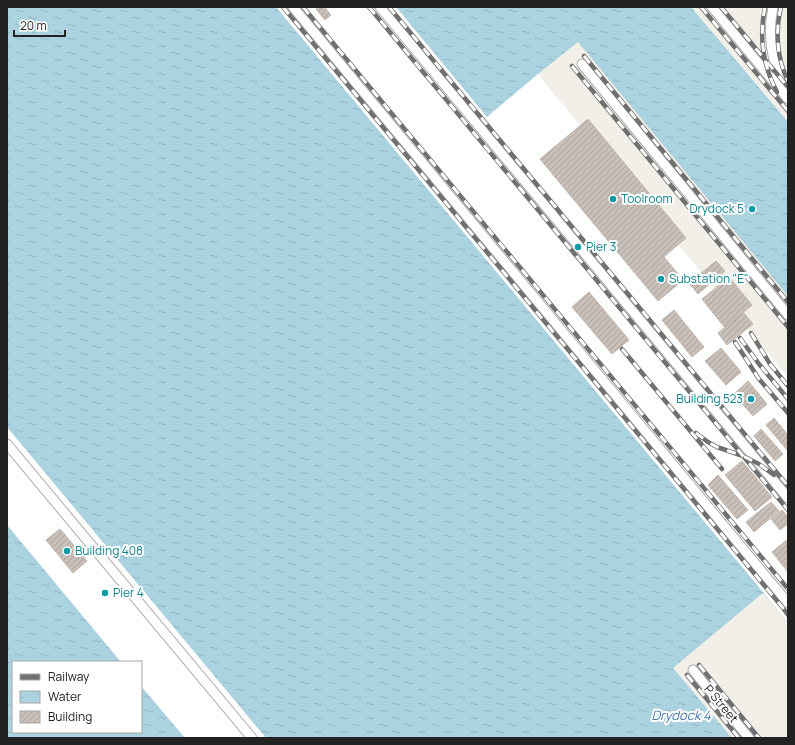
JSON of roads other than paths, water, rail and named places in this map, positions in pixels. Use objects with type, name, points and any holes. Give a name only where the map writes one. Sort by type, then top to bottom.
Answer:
[{"type":"lane","points":[[293,7],[788,603]]},
{"type":"lane","points":[[380,7],[788,498]]},
{"type":"lane","points":[[712,7],[788,99]]},
{"type":"lane","points":[[773,7],[770,32],[773,60],[778,75],[788,95]]},
{"type":"lane","points":[[582,64],[788,315]]},
{"type":"lane","points":[[7,444],[252,738]]},
{"type":"lane","name":"P Street","points":[[693,670],[749,738]]},
{"type":"water","name":"Drydock 4","points":[[7,7],[691,7],[788,122],[788,296],[578,42],[538,74],[788,377],[788,620],[787,621],[763,593],[673,668],[732,738],[7,738]]},
{"type":"railway","points":[[283,7],[788,615]]},
{"type":"railway","points":[[303,7],[788,589]]},
{"type":"railway","points":[[369,7],[788,510]]},
{"type":"railway","points":[[389,7],[788,486]]},
{"type":"railway","points":[[701,7],[788,111]]},
{"type":"railway","points":[[721,7],[788,87]]},
{"type":"railway","points":[[765,7],[762,40],[768,72],[777,92]]},
{"type":"railway","points":[[781,7],[778,26],[778,45],[781,64],[788,81]]},
{"type":"railway","points":[[584,56],[788,302]]},
{"type":"railway","points":[[572,66],[788,327]]},
{"type":"railway","points":[[751,333],[770,364],[788,386]]},
{"type":"railway","points":[[740,338],[788,399]]},
{"type":"railway","points":[[735,342],[759,379],[788,413]]},
{"type":"railway","points":[[622,349],[722,469]]},
{"type":"railway","points":[[696,433],[717,447],[743,456],[759,464],[774,475]]},
{"type":"railway","points":[[699,665],[759,738]]},
{"type":"railway","points":[[687,675],[739,738]]},
{"type":"place","name":"Toolroom","points":[[613,199]]},
{"type":"place","name":"Drydock 5","points":[[752,209]]},
{"type":"place","name":"Pier 3","points":[[578,247]]},
{"type":"place","name":"Substation \"E\"","points":[[661,279]]},
{"type":"place","name":"Building 523","points":[[751,399]]},
{"type":"place","name":"Building 408","points":[[67,551]]},
{"type":"place","name":"Pier 4","points":[[105,593]]}]
